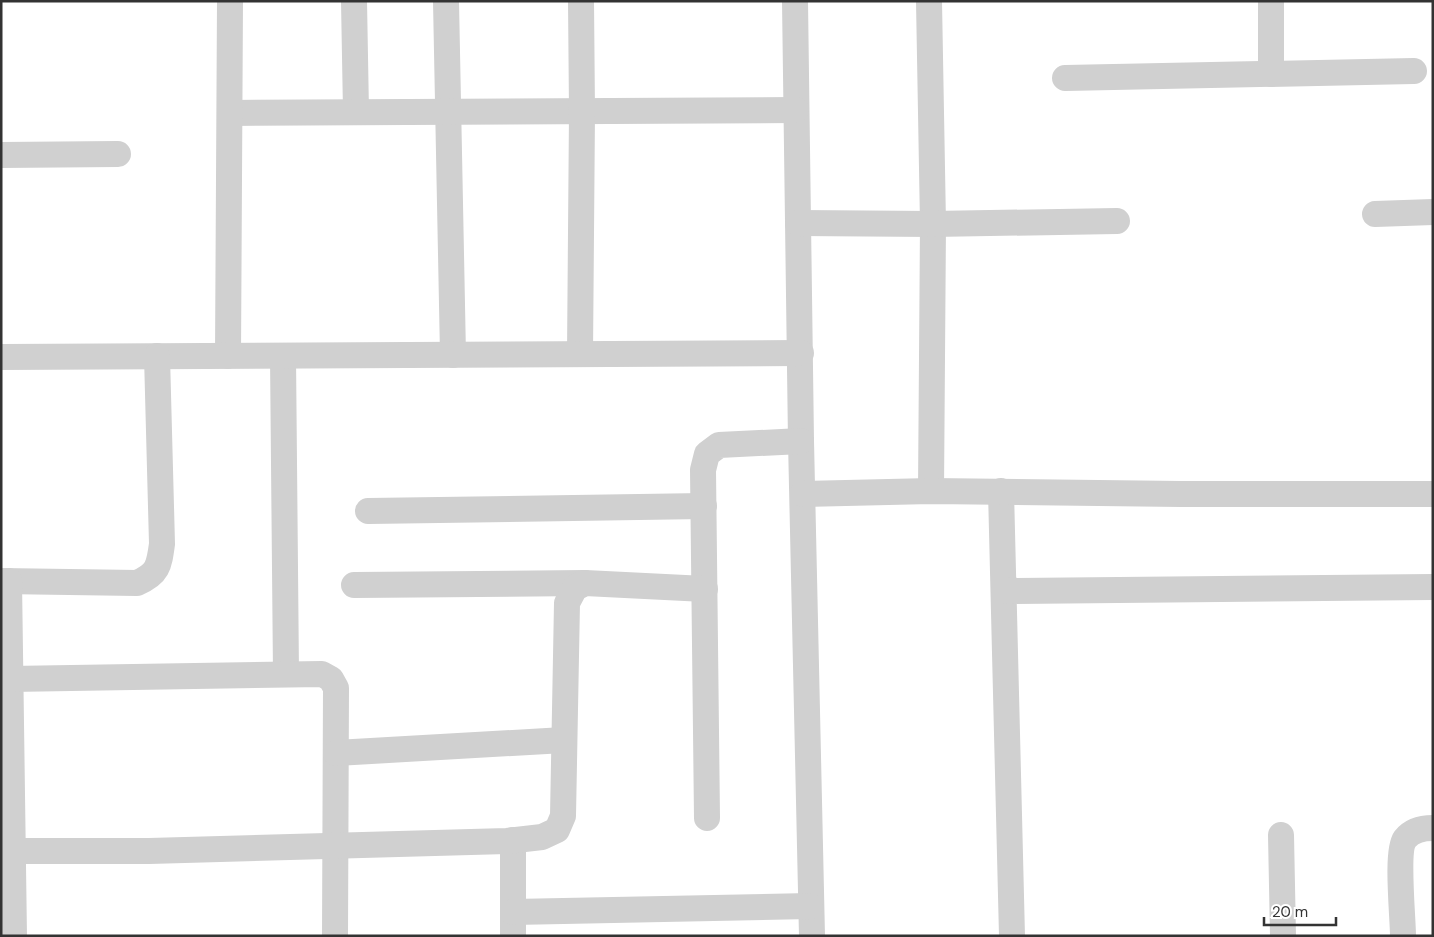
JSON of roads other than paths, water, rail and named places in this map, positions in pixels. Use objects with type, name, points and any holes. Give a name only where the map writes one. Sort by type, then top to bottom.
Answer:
[{"type":"street","points":[[228,356],[230,1]]},
{"type":"street","points":[[354,1],[356,112]]},
{"type":"street","points":[[446,1],[453,355]]},
{"type":"street","points":[[580,354],[581,1]]},
{"type":"street","points":[[795,1],[801,442],[812,936]]},
{"type":"street","points":[[929,1],[933,224],[932,491]]},
{"type":"street","points":[[1271,1],[1271,74]]},
{"type":"street","points":[[1065,78],[1414,71]]},
{"type":"street","points":[[230,113],[796,110]]},
{"type":"street","points":[[1,155],[118,154]]},
{"type":"street","points":[[1376,214],[1433,212]]},
{"type":"street","points":[[798,223],[933,224],[1117,221]]},
{"type":"street","points":[[1,357],[801,353]]},
{"type":"street","points":[[14,936],[7,851],[6,714],[10,679],[5,581],[137,582],[151,577],[160,562],[162,544],[157,356]]},
{"type":"street","points":[[283,356],[286,674]]},
{"type":"street","points":[[707,818],[703,470],[707,454],[719,445],[801,442]]},
{"type":"street","points":[[803,494],[932,491],[1180,494],[1433,494]]},
{"type":"street","points":[[1001,491],[1012,936]]},
{"type":"street","points":[[368,511],[704,506]]},
{"type":"street","points":[[354,585],[585,583],[705,589]]},
{"type":"street","points":[[7,851],[149,851],[512,840],[542,837],[557,830],[563,816],[567,603],[575,588],[585,583]]},
{"type":"street","points":[[1004,591],[1433,587]]},
{"type":"street","points":[[10,679],[286,674],[322,674],[330,679],[336,688],[335,936]]},
{"type":"street","points":[[336,753],[564,740]]},
{"type":"street","points":[[1403,936],[1400,855],[1404,840],[1413,832],[1433,828]]},
{"type":"street","points":[[1281,835],[1283,936]]},
{"type":"street","points":[[512,840],[513,924],[810,906]]}]
